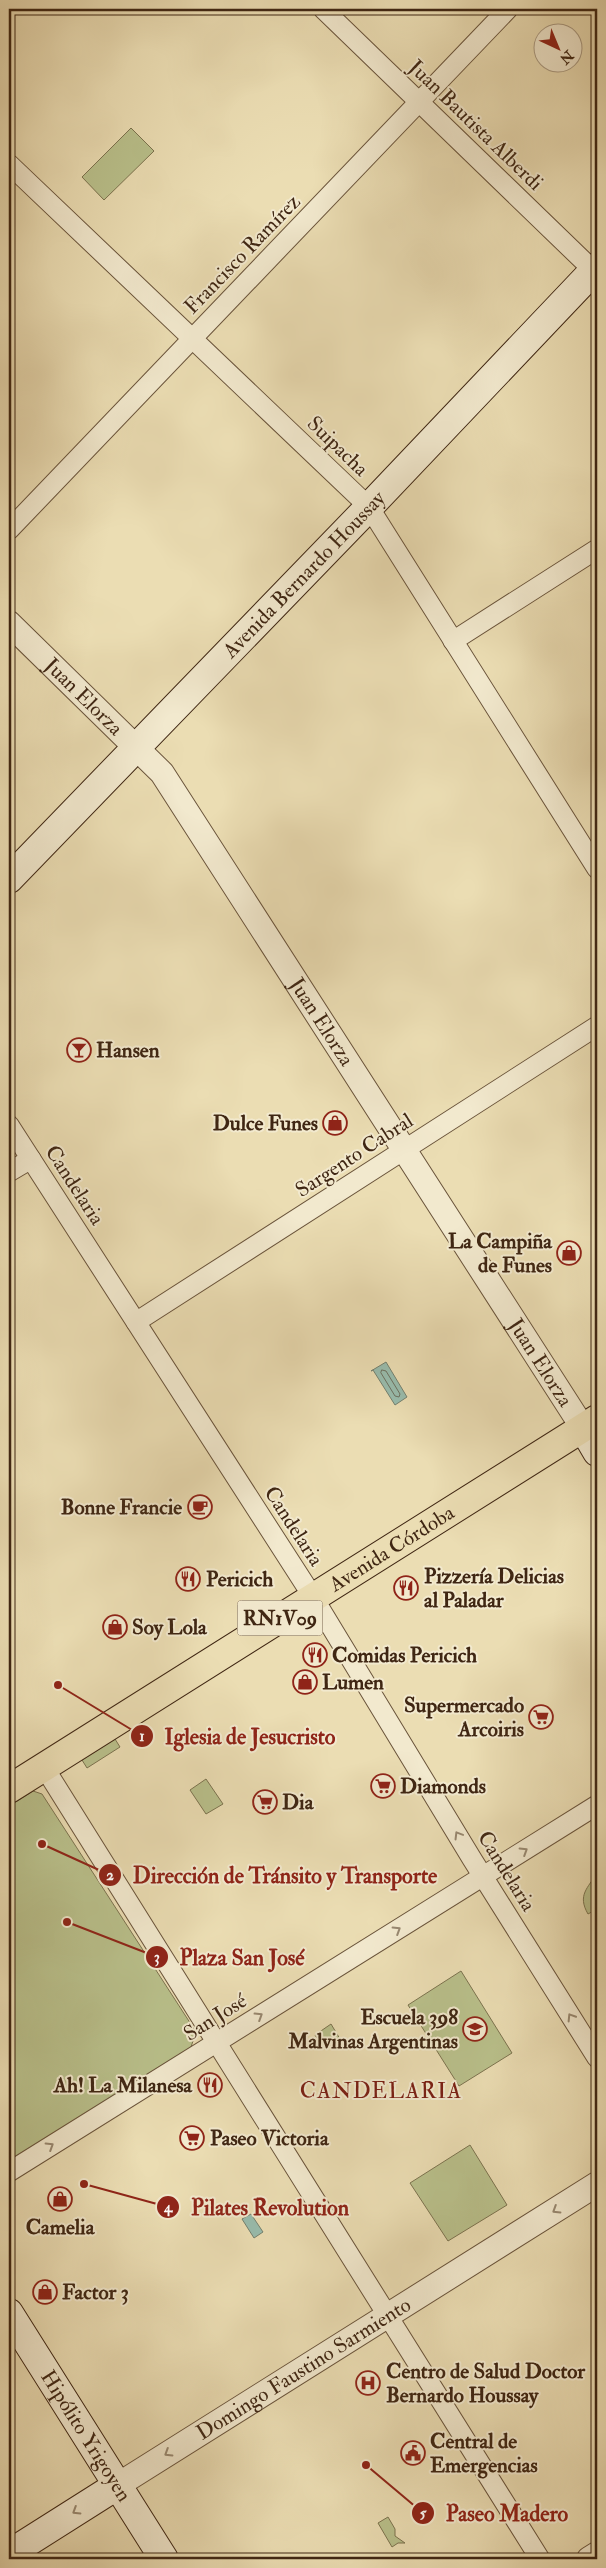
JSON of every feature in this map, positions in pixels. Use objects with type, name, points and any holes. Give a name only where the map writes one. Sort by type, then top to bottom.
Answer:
[{"type":"main road","name":"Avenida Bernardo Houssay","points":[[9,879],[596,270]]},
{"type":"main road","name":"Juan Elorza","points":[[590,1423],[597,1452]]},
{"type":"main road","name":"Avenida Córdoba","points":[[9,1789],[590,1423]]},
{"type":"main road","name":"Hipólito Yrigoyen","points":[[9,2313],[164,2559]]},
{"type":"main road","name":"Domingo Faustino Sarmiento","points":[[9,2554],[118,2485]]},
{"type":"street","name":"Juan Bautista Alberdi","points":[[323,9],[596,270]]},
{"type":"street","name":"Francisco Ramírez","points":[[9,530],[508,9]]},
{"type":"street","name":"Suipacha","points":[[11,171],[192,338],[369,507],[597,869]]},
{"type":"street","points":[[454,641],[597,549]]},
{"type":"street","name":"Juan Elorza","points":[[9,623],[162,773],[404,1150],[590,1423]]},
{"type":"street","name":"Sargento Cabral","points":[[136,1322],[597,1026]]},
{"type":"street","name":"Candelaria","points":[[9,1125],[313,1598],[597,2058]]},
{"type":"street","points":[[9,1172],[31,1159]]},
{"type":"street","points":[[44,1766],[540,2559]]},
{"type":"street","name":"San José","points":[[9,2172],[597,1805]]},
{"type":"street","name":"Domingo Faustino Sarmiento","points":[[118,2485],[597,2184]]},
{"type":"street","points":[[589,2559],[597,2554]]},
{"type":"green space","points":[[131,128],[154,151],[104,200],[82,177]]},
{"type":"green space","points":[[115,1739],[120,1747],[87,1768],[82,1760]]},
{"type":"green space","points":[[206,1779],[223,1804],[206,1814],[190,1790]]},
{"type":"green space","points":[[33,1791],[42,1794],[196,2032],[191,2047],[9,2162],[9,1806]]},
{"type":"green space","points":[[597,1873],[597,1909],[588,1914],[584,1902],[585,1892]]},
{"type":"green space","points":[[461,1971],[512,2053],[459,2086],[408,2005]]},
{"type":"green space","points":[[331,2024],[340,2039],[324,2049],[315,2035]]},
{"type":"green space","points":[[470,2145],[507,2205],[448,2241],[410,2183]]},
{"type":"green space","points":[[388,2517],[395,2529],[395,2536],[405,2543],[398,2543],[392,2547],[378,2523]]},
{"type":"water","points":[[386,1362],[407,1397],[395,1405],[373,1370],[371,1371]]},
{"type":"water","points":[[251,2214],[263,2232],[254,2238],[242,2219]]},
{"type":"place","name":"Hansen","points":[[79,1050]]},
{"type":"place","name":"Dulce Funes","points":[[335,1123]]},
{"type":"place","name":"La Campiña de Funes","points":[[569,1253]]},
{"type":"place","name":"Bonne Francie","points":[[200,1507]]},
{"type":"place","name":"Pericich","points":[[188,1579]]},
{"type":"place","name":"Pizzería Delicias al Paladar","points":[[406,1588]]},
{"type":"place","name":"Soy Lola","points":[[115,1627]]},
{"type":"place","name":"Comidas Pericich","points":[[315,1655]]},
{"type":"place","name":"Lumen","points":[[305,1682]]},
{"type":"place","name":"Iglesia de Jesucristo","points":[[58,1685]]},
{"type":"place","name":"Supermercado Arcoiris","points":[[541,1717]]},
{"type":"place","name":"Diamonds","points":[[383,1786]]},
{"type":"place","name":"Dia","points":[[265,1802]]},
{"type":"place","name":"Dirección de Tránsito y Transporte","points":[[42,1844]]},
{"type":"place","name":"Plaza San José","points":[[67,1922]]},
{"type":"place","name":"Escuela 398 Malvinas Argentinas","points":[[475,2029]]},
{"type":"place","name":"Ah! La Milanesa","points":[[210,2085]]},
{"type":"place","name":"Paseo Victoria","points":[[192,2138]]},
{"type":"place","name":"Pilates Revolution","points":[[84,2184]]},
{"type":"place","name":"Camelia","points":[[60,2199]]},
{"type":"place","name":"Factor 3","points":[[45,2292]]},
{"type":"place","name":"Centro de Salud Doctor Bernardo Houssay","points":[[368,2383]]},
{"type":"place","name":"Central de Emergencias","points":[[413,2453]]},
{"type":"place","name":"Paseo Madero","points":[[366,2465]]},
{"type":"district","name":"CANDELARIA","points":[[381,2090]]}]
